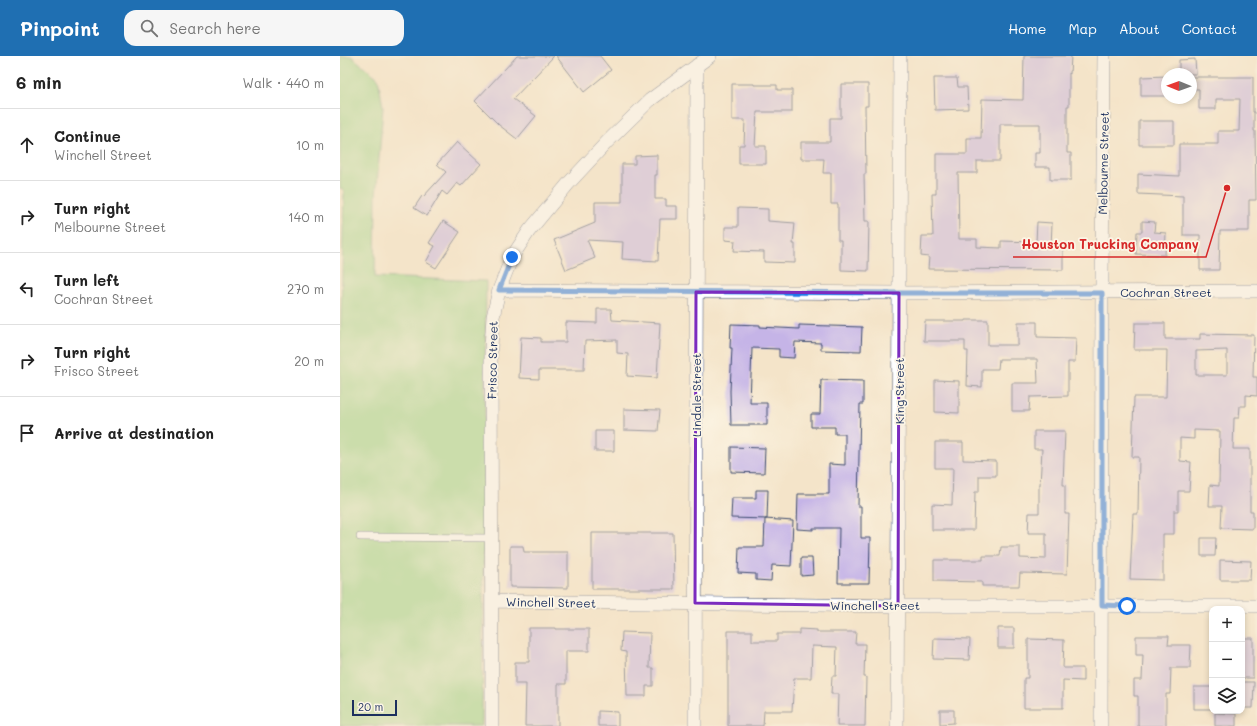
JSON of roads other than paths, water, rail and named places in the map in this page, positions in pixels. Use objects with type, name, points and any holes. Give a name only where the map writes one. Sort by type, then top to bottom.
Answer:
[{"type":"street","name":"Frisco Street","points":[[492,726],[491,347],[493,317],[499,290],[512,257],[525,238],[568,184],[607,142],[650,100],[710,56]]},
{"type":"street","name":"King Street","points":[[897,726],[900,56]]},
{"type":"street","name":"Melbourne Street","points":[[1101,726],[1104,56]]},
{"type":"street","name":"Lindale Street","points":[[695,726],[697,65]]},
{"type":"street","name":"Cochran Street","points":[[499,290],[899,293],[1257,292]]},
{"type":"street","name":"Winchell Street","points":[[492,601],[898,606],[1257,606]]},
{"type":"lane","points":[[360,537],[492,538]]},
{"type":"place","name":"Houston Trucking Company","points":[[1227,188]]}]
